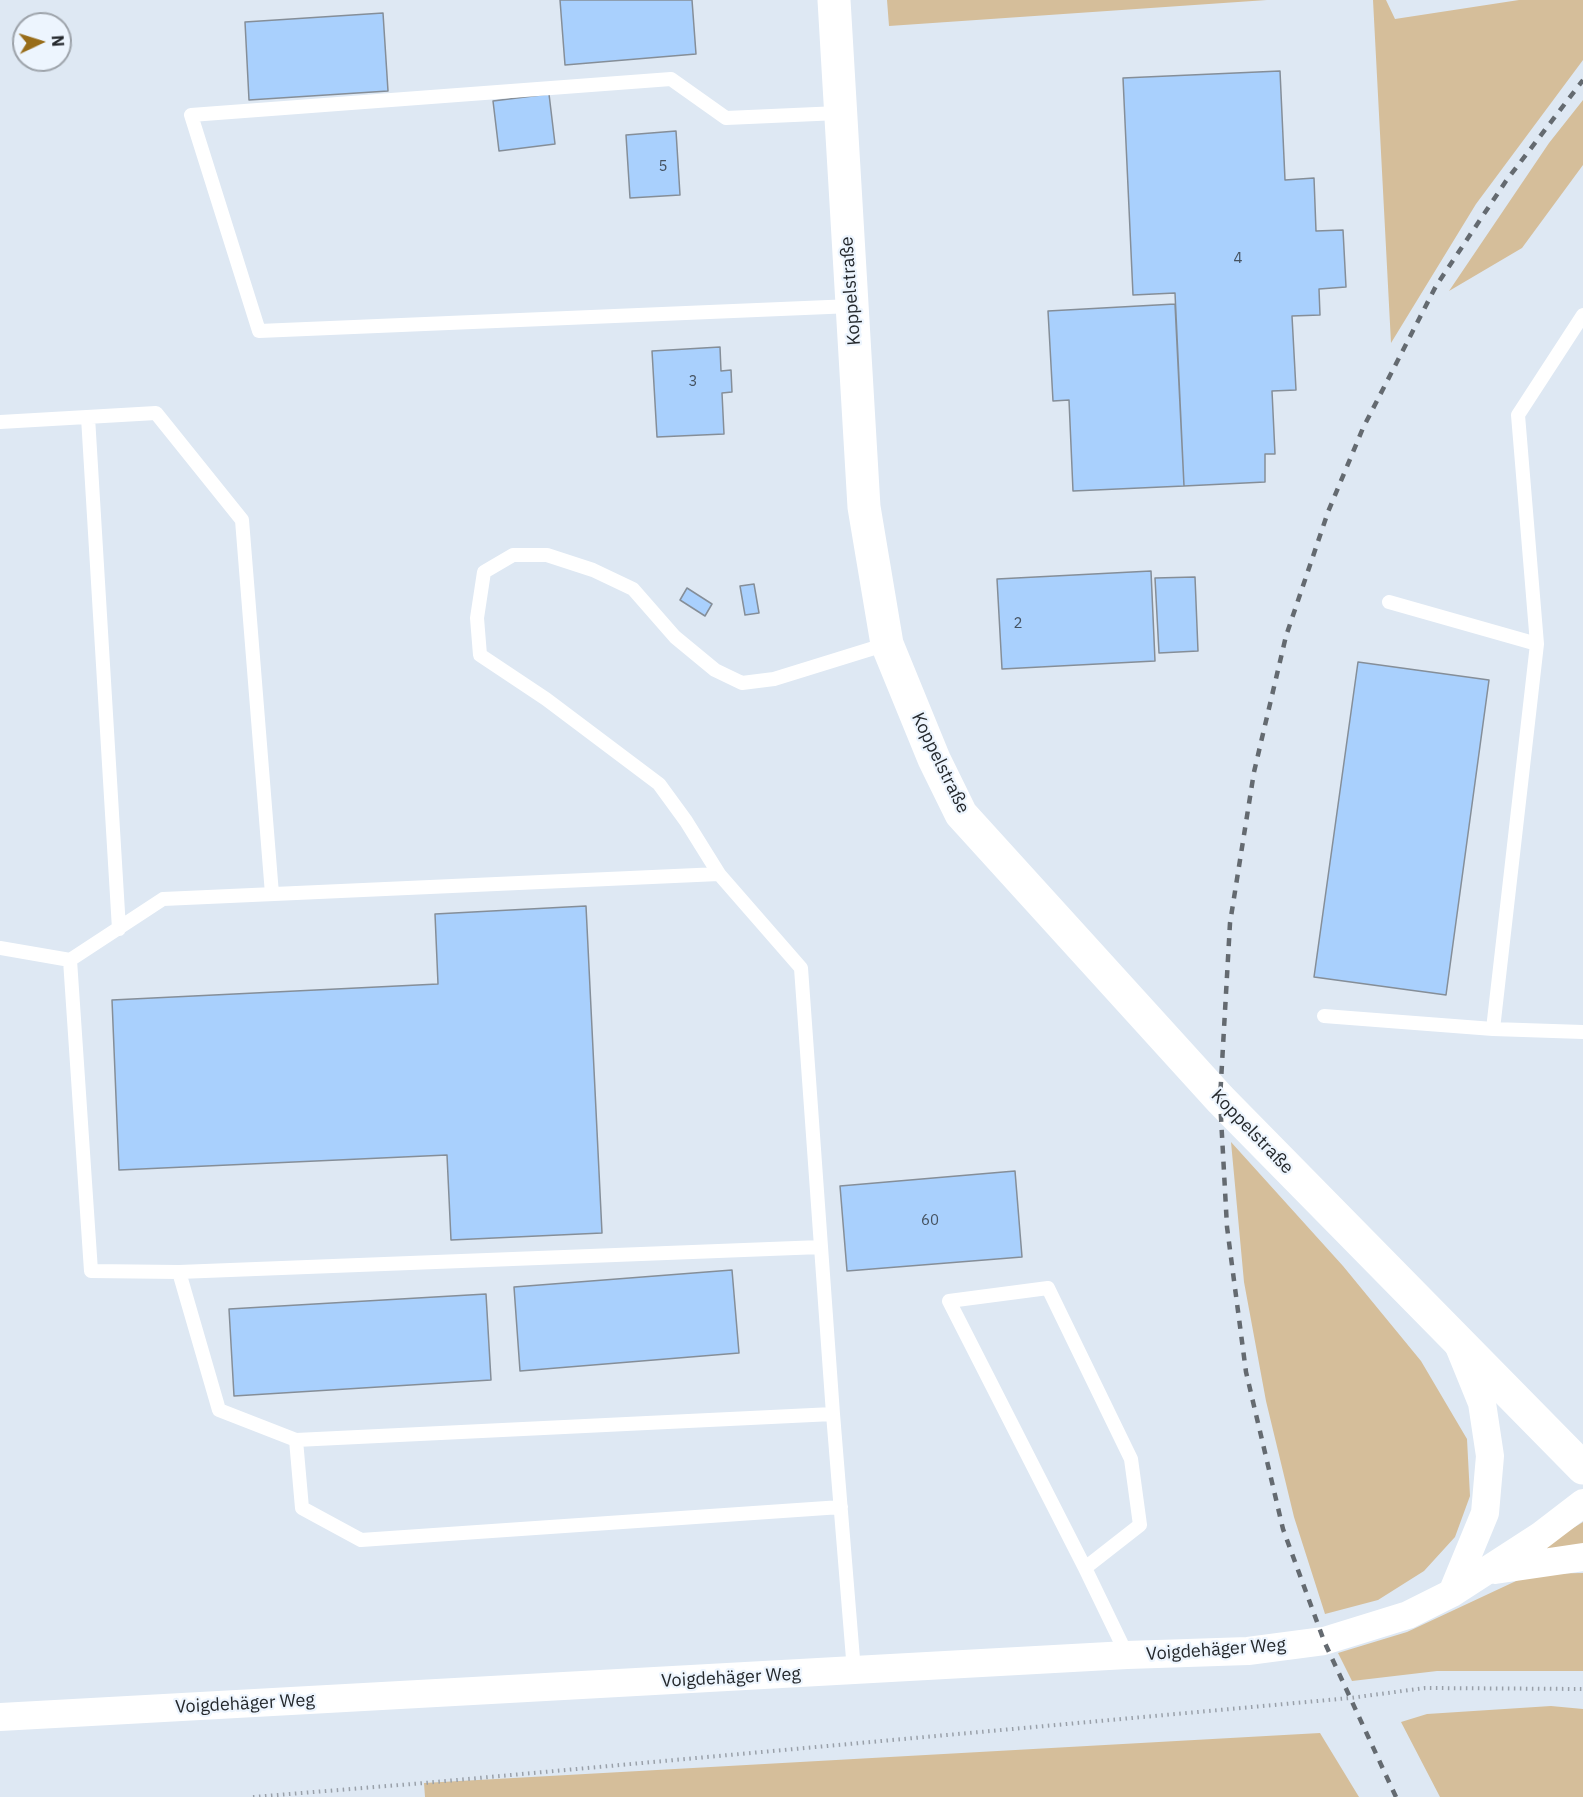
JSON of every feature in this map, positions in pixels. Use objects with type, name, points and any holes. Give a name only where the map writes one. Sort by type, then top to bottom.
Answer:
[{"type":"street","name":"Koppelstraße","points":[[834,0],[864,507],[887,644],[933,759],[961,814],[1220,1099],[1456,1340]]},
{"type":"street","points":[[1456,1340],[1583,1468]]},
{"type":"street","points":[[1452,1593],[1485,1513],[1490,1456],[1482,1403],[1456,1340]]},
{"type":"street","name":"Voigdehäger Weg","points":[[0,1717],[1127,1655],[1248,1651],[1324,1641],[1408,1616],[1452,1593],[1540,1536],[1583,1503]]},
{"type":"street","name":"Voigdehäger Weg","points":[[1487,1571],[1583,1557]]},
{"type":"lane","points":[[839,112],[726,118],[671,79],[191,115],[259,331],[852,306]]},
{"type":"lane","points":[[1493,1029],[1537,644],[1518,415],[1583,315]]},
{"type":"lane","points":[[0,422],[156,413],[242,520],[272,894]]},
{"type":"lane","points":[[88,417],[119,929]]},
{"type":"lane","points":[[854,1671],[801,968],[719,874],[686,820],[659,784],[546,699],[480,655],[477,618],[484,572],[513,555],[547,555],[593,570],[633,589],[675,637],[715,670],[742,683],[774,679],[887,644]]},
{"type":"lane","points":[[1389,602],[1537,644]]},
{"type":"lane","points":[[0,948],[70,960],[163,899],[719,874]]},
{"type":"lane","points":[[70,960],[91,1271],[179,1272],[821,1247]]},
{"type":"lane","points":[[1324,1016],[1493,1029],[1583,1032]]},
{"type":"lane","points":[[179,1272],[219,1410],[296,1440],[833,1414]]},
{"type":"lane","points":[[1085,1568],[1140,1525],[1131,1459],[1048,1288],[949,1301],[1127,1655]]},
{"type":"lane","points":[[296,1440],[302,1508],[361,1540],[841,1507]]},
{"type":"path","points":[[252,1797],[1350,1698],[1425,1688],[1583,1689]]},
{"type":"shaded area","points":[[887,0],[1267,0],[889,26]]},
{"type":"shaded area","points":[[1373,0],[1386,0],[1395,19],[1519,0],[1583,0],[1583,60],[1476,204],[1391,343]]},
{"type":"shaded area","points":[[1583,100],[1583,165],[1522,248],[1449,291],[1549,143]]},
{"type":"shaded area","points":[[1231,1142],[1343,1266],[1421,1361],[1467,1439],[1470,1496],[1455,1537],[1424,1571],[1378,1600],[1325,1614],[1294,1517],[1266,1401],[1244,1282]]},
{"type":"shaded area","points":[[1583,1522],[1583,1549],[1547,1551],[1545,1545]]},
{"type":"shaded area","points":[[1583,1573],[1583,1671],[1437,1671],[1352,1681],[1338,1653],[1407,1632],[1531,1574]]},
{"type":"shaded area","points":[[1551,1706],[1583,1709],[1583,1797],[1440,1797],[1401,1722],[1427,1714]]},
{"type":"shaded area","points":[[1320,1733],[1359,1797],[425,1797],[424,1783]]},
{"type":"building","points":[[560,0],[692,0],[696,54],[565,65]]},
{"type":"building","points":[[383,13],[388,91],[249,100],[245,22]]},
{"type":"building","points":[[1280,71],[1285,180],[1314,178],[1316,231],[1343,230],[1346,287],[1319,289],[1320,315],[1292,316],[1296,390],[1272,391],[1275,454],[1265,454],[1265,482],[1184,486],[1175,293],[1133,295],[1123,78]]},
{"type":"building","points":[[549,94],[555,144],[499,151],[493,101]]},
{"type":"building","points":[[676,131],[680,195],[630,198],[626,135]]},
{"type":"building","points":[[1175,304],[1184,486],[1073,491],[1069,400],[1053,401],[1048,311]]},
{"type":"building","points":[[720,347],[721,371],[731,370],[732,392],[722,393],[724,434],[657,437],[652,351]]},
{"type":"building","points":[[1151,571],[1155,661],[1002,669],[997,579]]},
{"type":"building","points":[[1195,577],[1198,651],[1159,653],[1155,578]]},
{"type":"building","points":[[754,584],[759,613],[745,615],[740,586]]},
{"type":"building","points":[[687,588],[712,604],[705,616],[680,600]]},
{"type":"building","points":[[1358,662],[1489,680],[1446,995],[1314,977]]},
{"type":"building","points":[[586,906],[602,1233],[451,1240],[447,1155],[119,1170],[112,1000],[438,984],[435,914]]},
{"type":"building","points":[[1015,1171],[1022,1257],[847,1271],[840,1186]]},
{"type":"building","points":[[732,1270],[739,1353],[520,1371],[514,1287]]},
{"type":"building","points":[[486,1294],[491,1380],[234,1396],[229,1309]]},
{"type":"railway","points":[[1396,1797],[1324,1641],[1283,1529],[1246,1372],[1227,1227],[1220,1099],[1230,923],[1254,772],[1286,636],[1328,512],[1363,428],[1436,286],[1506,181],[1583,80]]}]
